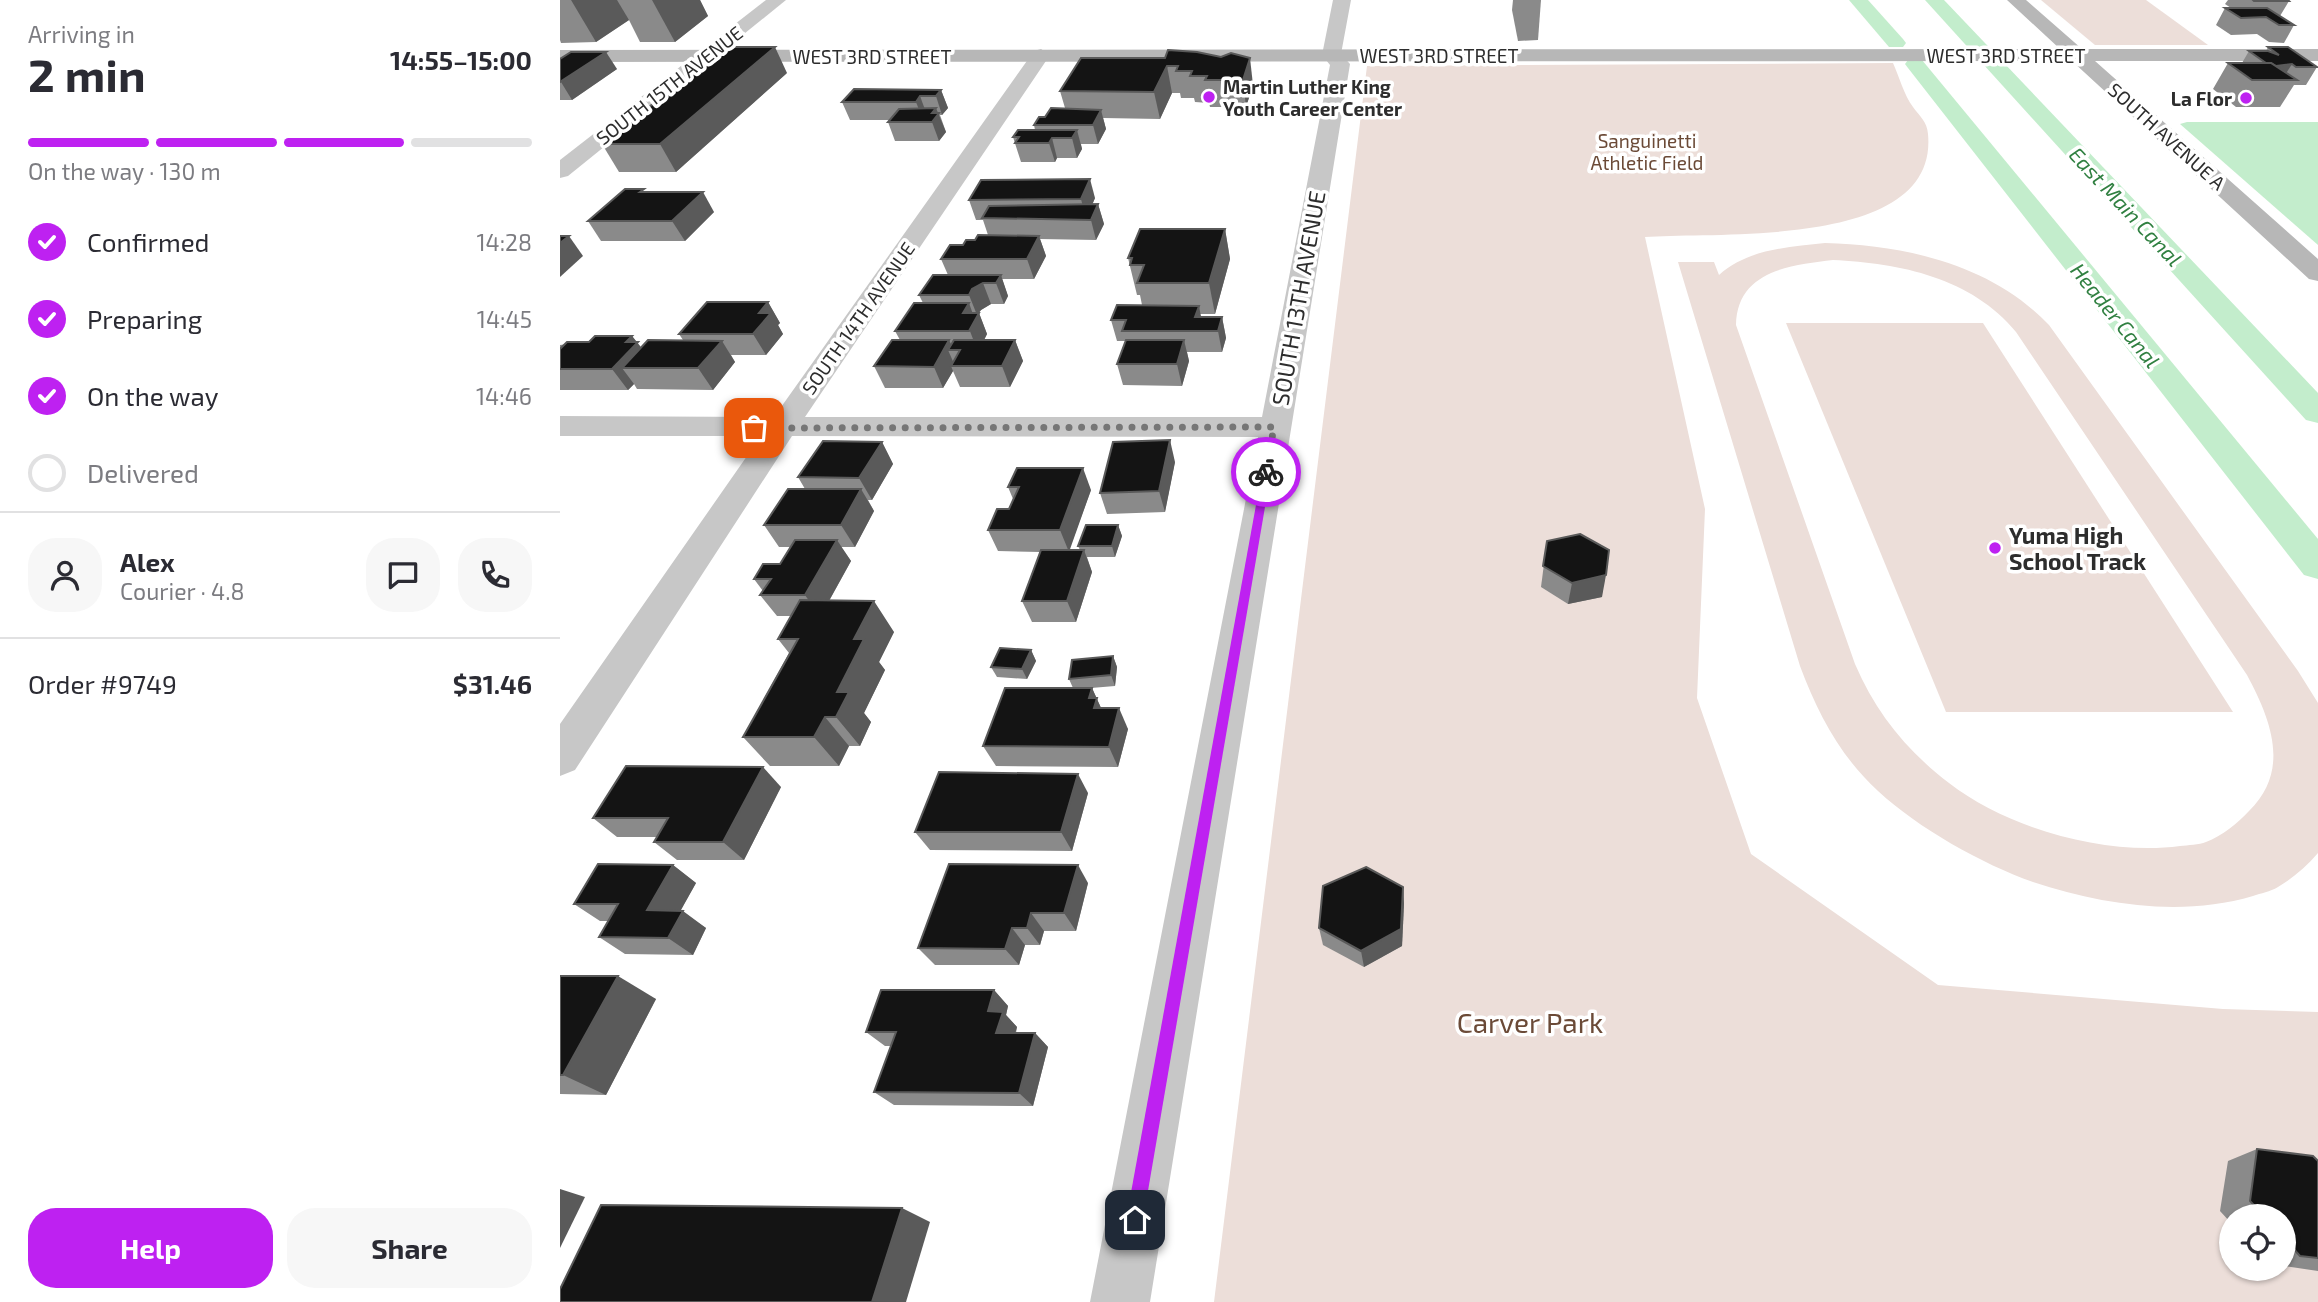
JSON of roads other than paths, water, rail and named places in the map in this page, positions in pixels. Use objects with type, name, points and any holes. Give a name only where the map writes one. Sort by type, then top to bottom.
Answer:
[{"type":"street","name":"SOUTH 15TH AVENUE","points":[[560,171],[777,0]]},
{"type":"street","name":"SOUTH 13TH AVENUE","points":[[1120,1302],[1340,65],[1331,55],[1342,0]]},
{"type":"street","name":"SOUTH AVENUE A","points":[[2017,0],[2318,273]]},
{"type":"street","name":"SOUTH 14TH AVENUE","points":[[560,758],[782,428],[1041,55]]},
{"type":"street","name":"WEST 3RD STREET","points":[[560,56],[2318,55]]},
{"type":"street","points":[[560,426],[1274,427]]},
{"type":"waterway","name":"Header Canal","points":[[1858,0],[1896,43]]},
{"type":"waterway","name":"East Main Canal","points":[[1934,0],[2318,413]]},
{"type":"waterway","name":"Header Canal","points":[[1915,64],[2318,565]]},
{"type":"place","name":"Martin Luther King Youth Career Center","points":[[1209,97]]},
{"type":"place","name":"La Flor","points":[[2246,98]]},
{"type":"place","name":"Yuma High School Track","points":[[1995,548]]},
{"type":"park label","name":"Sanguinetti Athletic Field","points":[[1647,151]]},
{"type":"park label","name":"Carver Park","points":[[1530,1022]]}]
